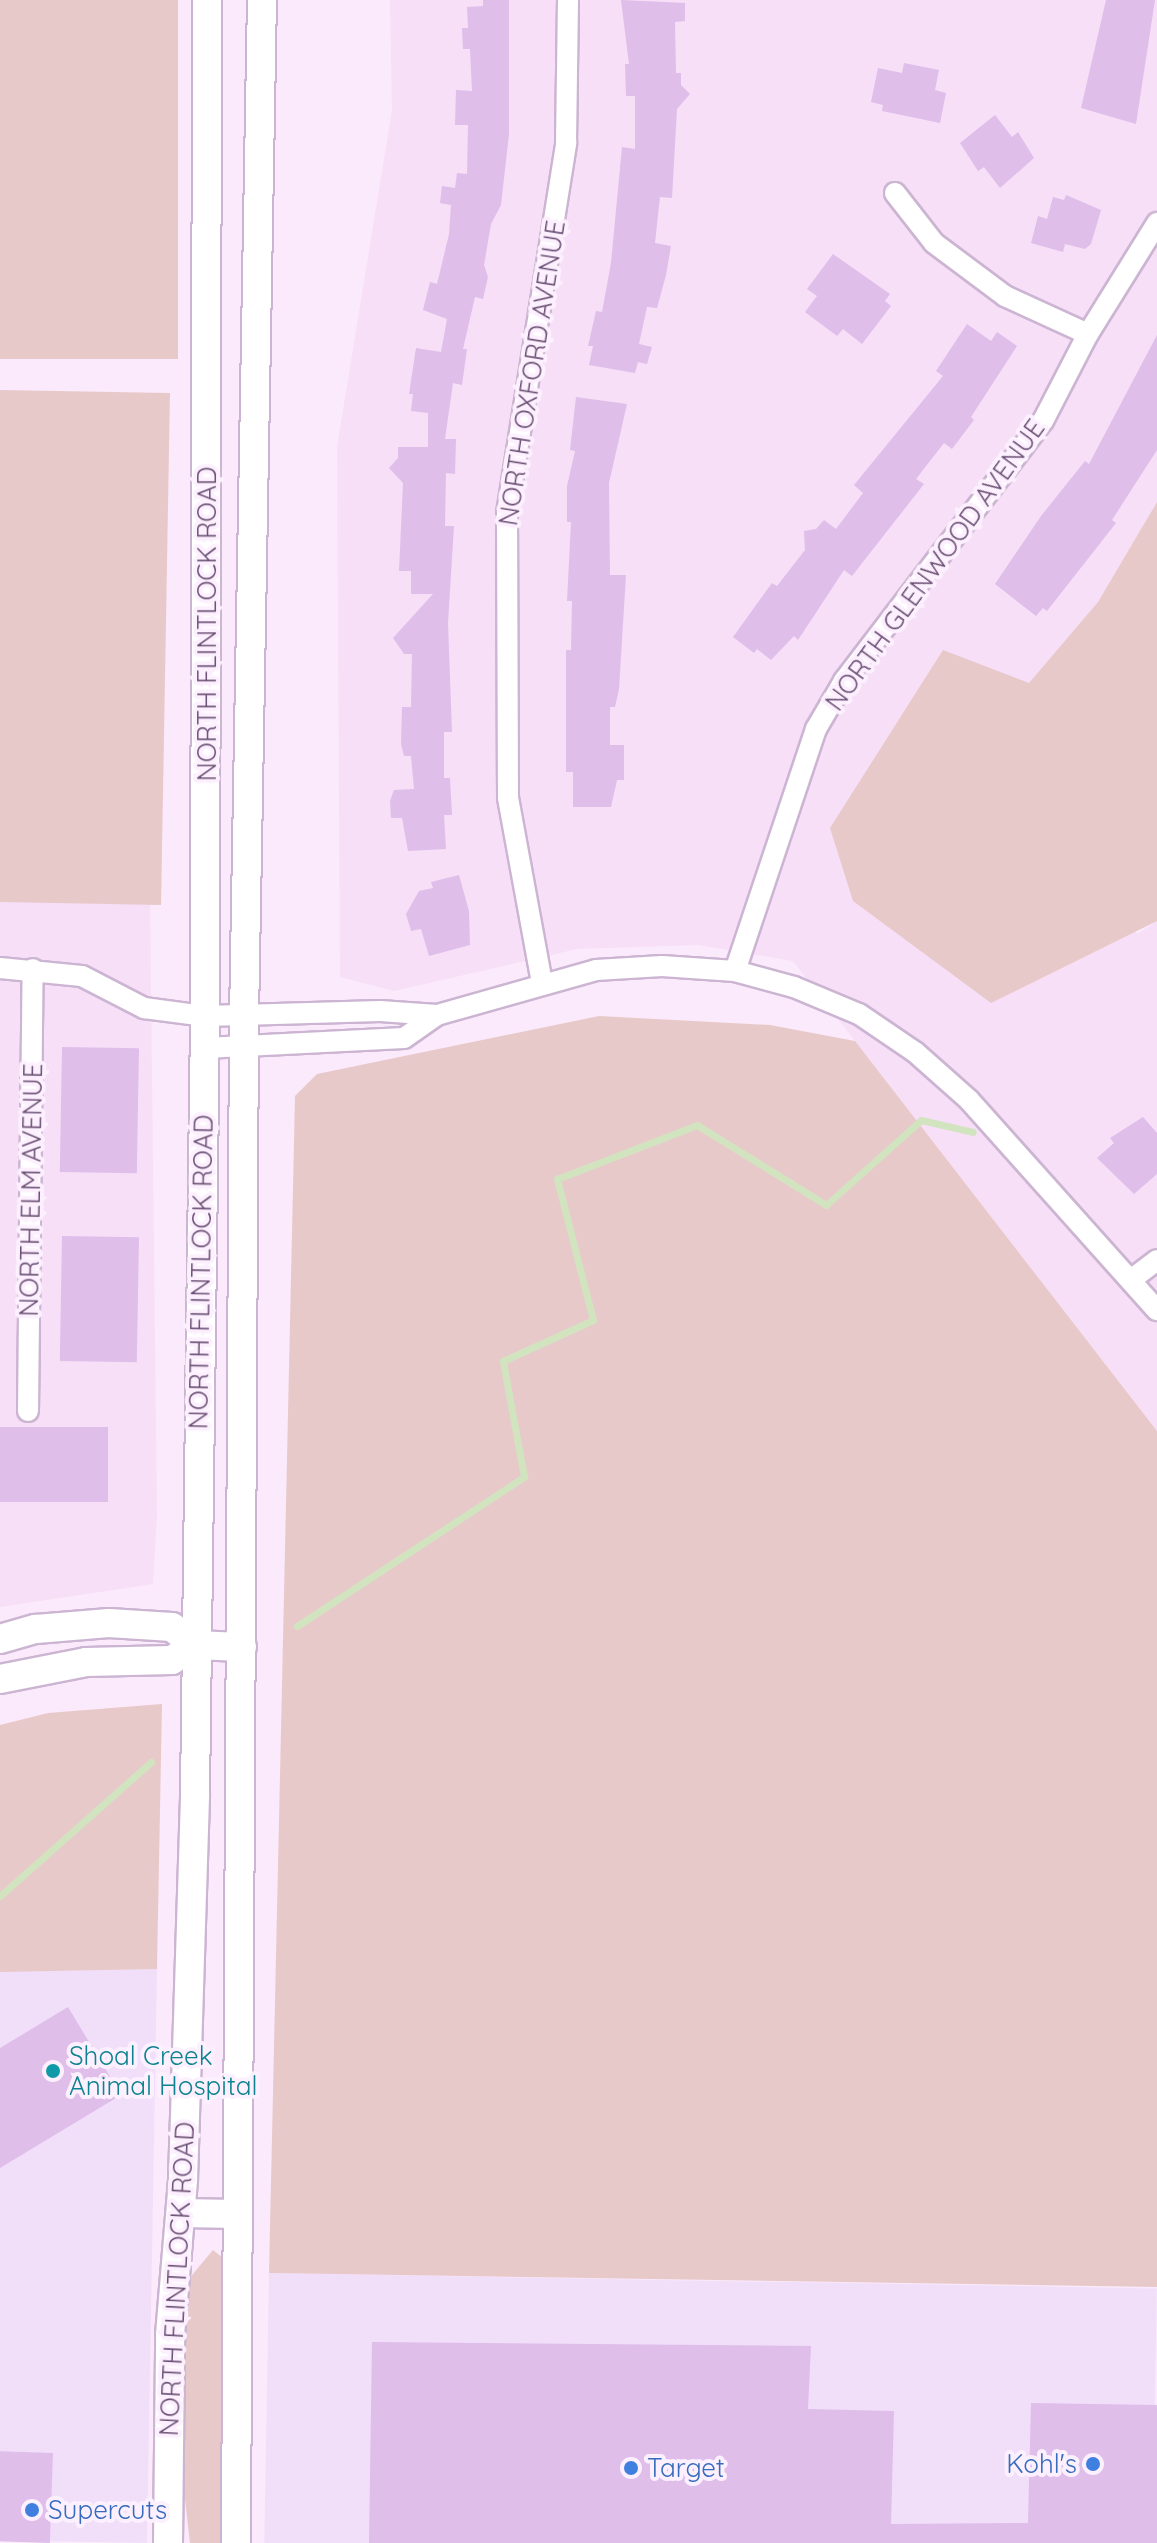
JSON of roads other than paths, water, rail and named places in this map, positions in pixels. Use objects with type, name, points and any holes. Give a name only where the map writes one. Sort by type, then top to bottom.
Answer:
[{"type":"main road","name":"NORTH FLINTLOCK ROAD","points":[[168,2543],[170,2335],[181,2213],[192,1950],[205,1048],[207,0]]},
{"type":"main road","name":"NORTH FLINTLOCK ROAD","points":[[236,2543],[243,1048],[262,0]]},
{"type":"main road","points":[[0,1639],[36,1629],[109,1623],[172,1627],[194,1645]]},
{"type":"main road","points":[[0,1679],[86,1662],[172,1660],[194,1645],[242,1647]]},
{"type":"main road","points":[[181,2213],[237,2214]]},
{"type":"street","name":"NORTH OXFORD AVENUE","points":[[542,983],[508,797],[507,513],[566,143],[568,0]]},
{"type":"street","points":[[895,193],[934,243],[1005,296],[1088,334]]},
{"type":"street","name":"NORTH GLENWOOD AVENUE","points":[[735,971],[816,729],[844,681],[1043,421],[1088,334],[1157,223]]},
{"type":"street","points":[[205,1048],[404,1038],[437,1015],[596,970],[649,966],[735,971],[794,987],[859,1014],[915,1052],[969,1100],[1157,1310]]},
{"type":"street","points":[[0,968],[82,976],[144,1008],[205,1016],[244,1018],[380,1011],[437,1015]]},
{"type":"street","name":"NORTH ELM AVENUE","points":[[28,1411],[33,969]]},
{"type":"street","points":[[1132,1279],[1157,1260]]},
{"type":"waterway","points":[[297,1626],[524,1477],[503,1361],[593,1320],[557,1179],[697,1125],[826,1205],[921,1120],[973,1132]]},
{"type":"waterway","points":[[0,1896],[151,1762]]},
{"type":"place","name":"Shoal Creek Animal Hospital","points":[[53,2071]]},
{"type":"place","name":"Kohl's","points":[[1093,2464]]},
{"type":"place","name":"Target","points":[[631,2468]]},
{"type":"place","name":"Supercuts","points":[[32,2510]]}]
